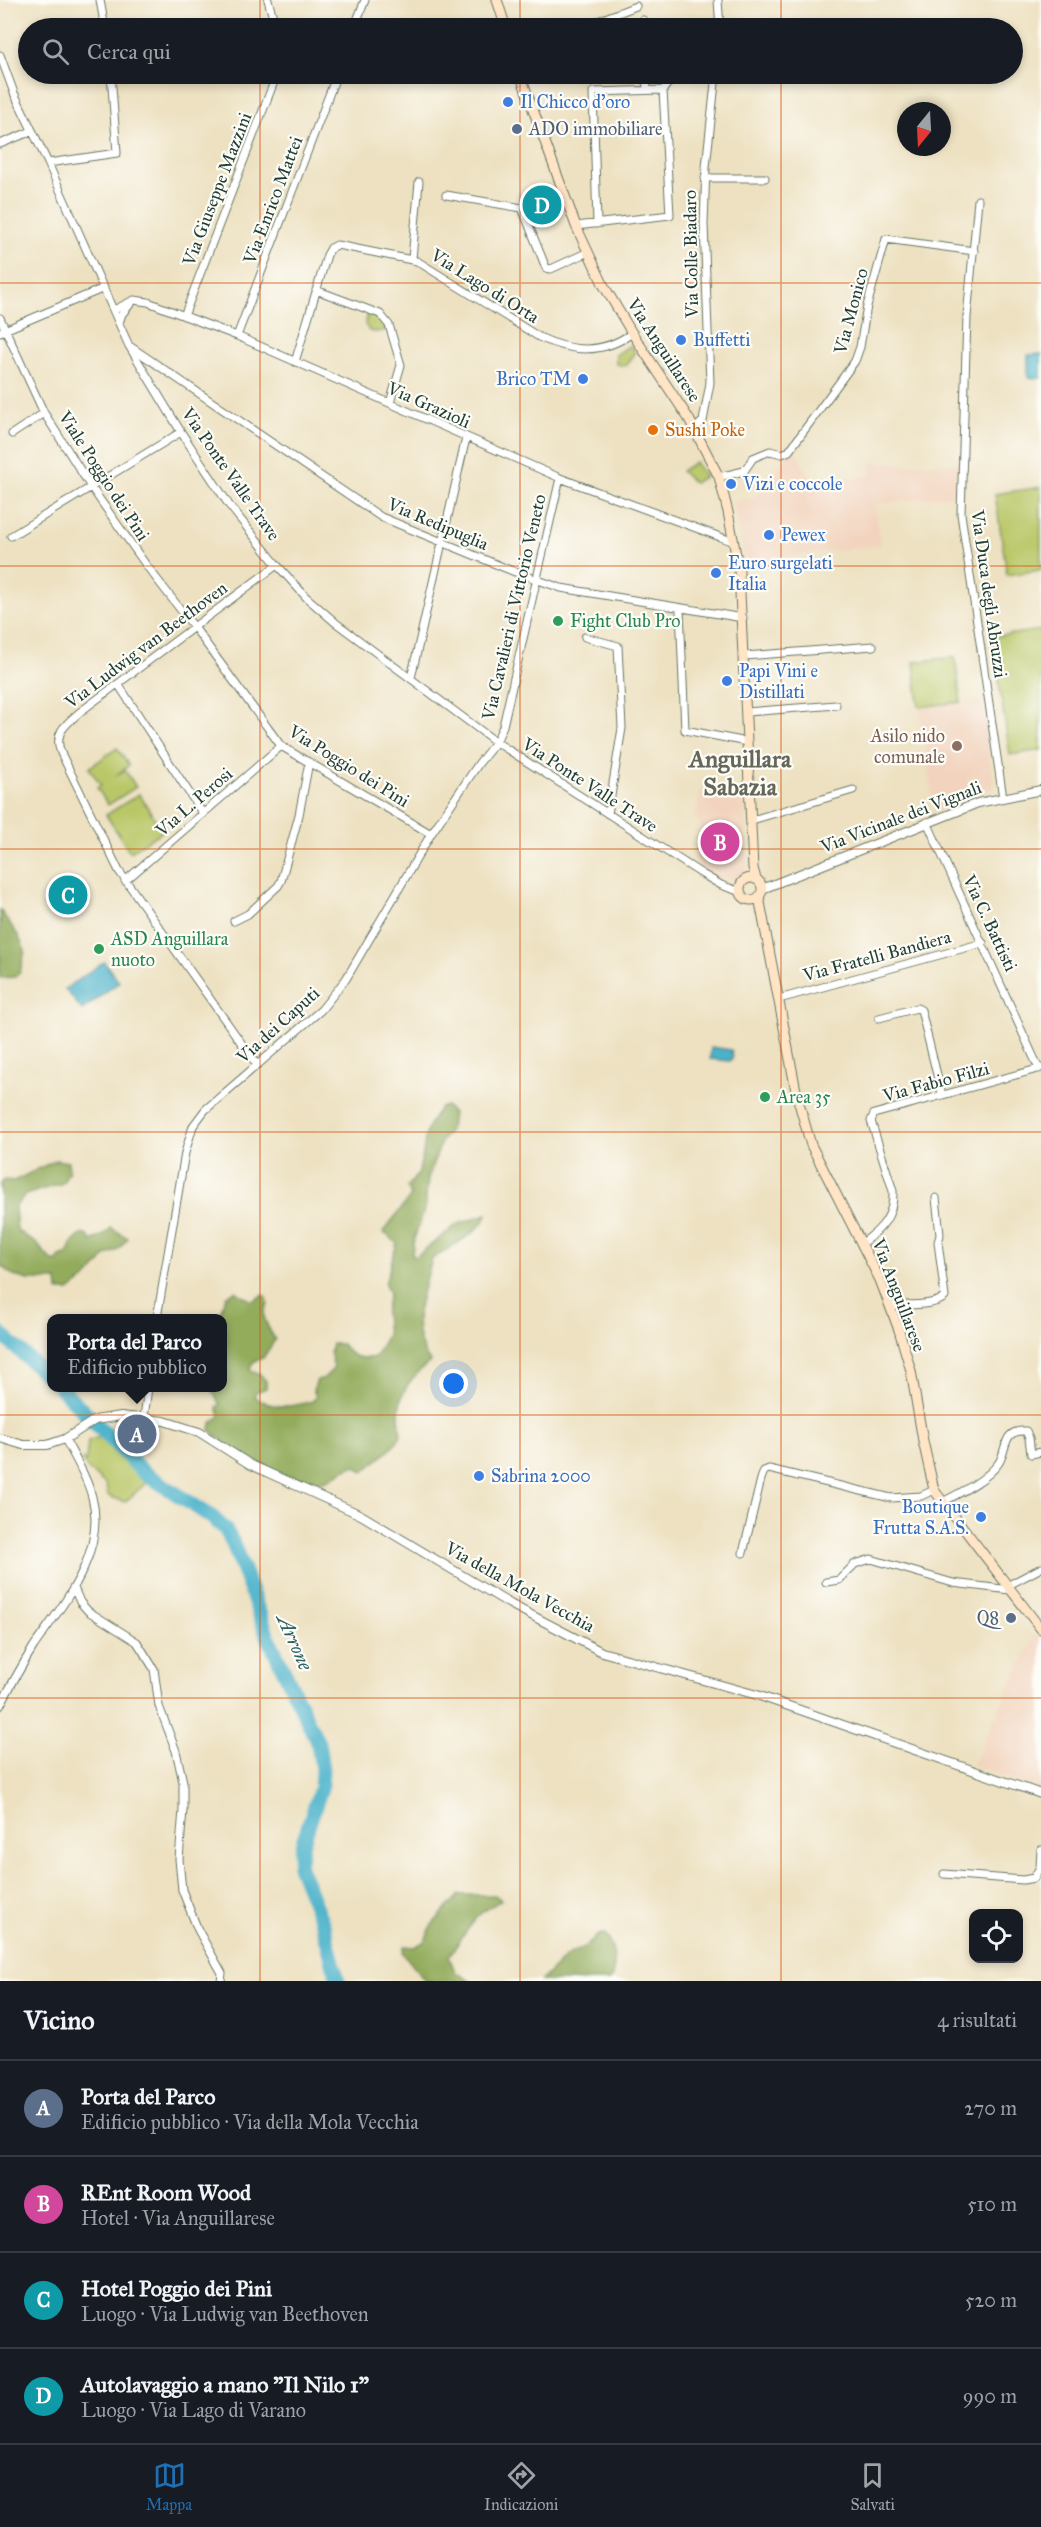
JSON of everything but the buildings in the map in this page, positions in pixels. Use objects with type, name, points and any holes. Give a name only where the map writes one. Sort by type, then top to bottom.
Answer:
[{"type":"main road","points":[[498,0],[503,18]]},
{"type":"main road","name":"Via Anguillarese","points":[[524,84],[576,226],[604,286],[695,429],[718,477],[734,542],[743,618],[752,820],[753,868],[750,888],[763,916],[797,1096],[811,1145],[862,1243],[890,1306],[911,1371],[934,1490],[1041,1629]]},
{"type":"street","points":[[100,0],[103,18]]},
{"type":"street","points":[[268,0],[273,18]]},
{"type":"street","points":[[358,18],[365,0]]},
{"type":"street","points":[[718,0],[719,18]]},
{"type":"street","points":[[605,18],[636,6]]},
{"type":"street","name":"Via Ponte Valle Trave","points":[[0,55],[129,345],[181,432],[229,505],[277,565],[306,597],[336,623],[496,742],[702,874],[750,888]]},
{"type":"street","points":[[48,163],[117,153],[112,84]]},
{"type":"street","name":"Via Giuseppe Mazzini","points":[[184,316],[274,84]]},
{"type":"street","name":"Via Enrico Mattei","points":[[237,336],[333,84]]},
{"type":"street","points":[[646,84],[646,90]]},
{"type":"street","points":[[576,226],[669,215],[663,90],[668,84]]},
{"type":"street","name":"Via Colle Biadaro","points":[[695,429],[703,421],[710,383],[704,278],[705,178],[715,84]]},
{"type":"street","points":[[597,224],[593,92],[663,90]]},
{"type":"street","points":[[0,144],[32,131]]},
{"type":"street","points":[[705,178],[765,178]]},
{"type":"street","points":[[412,259],[419,182]]},
{"type":"street","points":[[446,195],[522,208],[546,268],[551,269],[588,252]]},
{"type":"street","name":"Via Duca degli Abruzzi","points":[[978,200],[967,317],[962,513],[1003,798]]},
{"type":"street","name":"Via Monico","points":[[718,477],[744,471],[753,458],[770,451],[782,454],[789,451],[855,361],[860,347],[867,306],[886,239],[974,250]]},
{"type":"street","name":"Via Lago di Orta","points":[[295,362],[329,250],[333,246],[351,246],[412,259],[539,338],[558,346],[579,351],[598,348],[619,343],[632,333]]},
{"type":"street","points":[[2,331],[104,288]]},
{"type":"street","points":[[316,290],[374,311],[389,325],[402,365],[390,404]]},
{"type":"street","points":[[114,310],[134,300]]},
{"type":"street","points":[[119,323],[134,300]]},
{"type":"street","name":"Via Grazioli","points":[[134,300],[148,302],[237,336],[560,478],[734,542]]},
{"type":"street","name":"Viale Poggio dei Pini","points":[[0,318],[2,331],[44,413],[91,487],[146,565],[194,627]]},
{"type":"street","name":"Via Redipuglia","points":[[129,345],[381,517],[442,543],[561,588],[743,618]]},
{"type":"street","points":[[12,434],[44,413]]},
{"type":"street","points":[[11,536],[181,432]]},
{"type":"street","points":[[411,678],[466,438]]},
{"type":"street","name":"Via Cavalieri di Vittorio Veneto","points":[[496,742],[503,726],[560,478]]},
{"type":"street","name":"Via Ludwig van Beethoven","points":[[257,1065],[126,881],[108,850],[58,744],[59,733],[65,725],[277,565]]},
{"type":"street","points":[[680,609],[685,730],[747,742]]},
{"type":"street","name":"Via Poggio dei Pini","points":[[194,627],[281,746],[431,834]]},
{"type":"street","points":[[585,637],[618,646],[622,728],[608,814]]},
{"type":"street","points":[[745,656],[873,645]]},
{"type":"street","points":[[118,684],[203,814]]},
{"type":"street","points":[[747,712],[836,705]]},
{"type":"street","name":"Via dei Caputi","points":[[158,1314],[185,1153],[193,1126],[205,1110],[321,1010],[346,978],[431,834],[496,742]]},
{"type":"street","name":"Via L. Perosi","points":[[126,881],[281,746]]},
{"type":"street","points":[[234,921],[248,914],[281,881],[299,815],[309,762]]},
{"type":"street","points":[[752,820],[853,790]]},
{"type":"street","name":"Via Vicinale dei Vignali","points":[[750,888],[774,882],[978,803],[1041,790]]},
{"type":"street","name":"Via C. Battisti","points":[[927,822],[1040,1069]]},
{"type":"street","name":"Via Fratelli Bandiera","points":[[779,999],[983,943]]},
{"type":"street","points":[[879,1018],[917,1008],[921,1010],[942,1095]]},
{"type":"street","name":"Via Fabio Filzi","points":[[862,1243],[885,1224],[893,1203],[893,1191],[872,1118],[874,1114],[1040,1069]]},
{"type":"street","points":[[890,1306],[930,1302],[942,1300],[945,1297],[936,1198]]},
{"type":"street","points":[[144,1417],[147,1392]]},
{"type":"street","name":"Via della Mola Vecchia","points":[[0,1438],[35,1447],[65,1439],[100,1419],[144,1417],[200,1432],[251,1465],[361,1515],[510,1604],[602,1652],[757,1695],[1041,1794]]},
{"type":"street","points":[[943,1502],[972,1486],[997,1466],[1003,1456],[1005,1441],[1013,1434],[1026,1431],[1031,1454],[1041,1452]]},
{"type":"street","points":[[0,1706],[24,1663],[74,1588],[89,1551],[94,1515],[92,1497],[65,1439]]},
{"type":"street","points":[[743,1553],[760,1479],[764,1471],[769,1469],[891,1498],[921,1496],[934,1490]]},
{"type":"street","points":[[826,1582],[839,1580],[855,1564],[872,1559],[953,1583],[1009,1588],[1041,1568]]},
{"type":"street","points":[[74,1588],[78,1599],[88,1611],[137,1642],[154,1669],[159,1706],[176,1751],[183,1782],[180,1881],[194,1920],[222,1972],[221,1981]]},
{"type":"street","points":[[944,1874],[1023,1880],[1034,1878],[1040,1867],[1041,1850]]},
{"type":"shaded area","points":[[793,447],[814,484],[871,475],[870,463],[959,464],[958,495],[875,504],[881,545],[765,559],[747,566],[733,502],[753,498],[775,480],[773,474]]},
{"type":"shaded area","name":"Asilo nido comunale","points":[[983,700],[994,788],[934,812],[919,707]]},
{"type":"shaded area","points":[[702,786],[744,796],[747,862],[744,873],[736,878],[721,878],[702,868],[695,859],[701,827],[695,816]]},
{"type":"shaded area","points":[[1034,1636],[1041,1636],[1041,1790],[972,1765]]},
{"type":"green space","points":[[368,312],[378,316],[386,330],[369,331],[365,324]]},
{"type":"green space","points":[[630,345],[635,352],[625,366],[616,364],[616,355]]},
{"type":"green space","points":[[695,462],[705,476],[694,483],[681,471]]},
{"type":"green space","points":[[1041,487],[1041,570],[1007,575],[995,494]]},
{"type":"green space","points":[[1041,630],[1041,750],[1010,755],[992,637]]},
{"type":"green space","points":[[955,657],[961,702],[919,707],[914,662]]},
{"type":"green space","points":[[117,748],[129,765],[115,776],[125,770],[136,787],[108,805],[97,788],[101,785],[89,768]]},
{"type":"green space","points":[[139,794],[163,831],[130,852],[106,815]]},
{"type":"green space","points":[[0,910],[18,935],[25,951],[20,972],[15,977],[0,978]]},
{"type":"green space","points":[[446,1106],[453,1113],[451,1128],[442,1140],[428,1178],[425,1208],[414,1239],[412,1254],[415,1257],[458,1224],[487,1214],[484,1221],[472,1233],[432,1259],[421,1298],[417,1323],[418,1336],[430,1362],[413,1378],[403,1394],[399,1413],[401,1436],[391,1449],[363,1472],[356,1466],[350,1467],[323,1481],[311,1482],[296,1479],[263,1466],[232,1448],[210,1430],[211,1423],[220,1416],[217,1407],[220,1405],[213,1392],[227,1392],[227,1314],[219,1314],[226,1296],[235,1291],[252,1301],[263,1295],[266,1297],[268,1304],[264,1313],[265,1318],[275,1340],[263,1358],[253,1362],[250,1370],[259,1373],[266,1381],[266,1388],[256,1392],[254,1396],[268,1404],[290,1406],[313,1401],[316,1396],[313,1390],[317,1380],[324,1378],[334,1368],[330,1352],[332,1344],[342,1344],[348,1352],[356,1356],[375,1357],[387,1335],[385,1313],[389,1294],[385,1284],[397,1243],[383,1232],[411,1196],[407,1187],[419,1173],[427,1130],[440,1108]]},
{"type":"green space","points":[[56,1160],[68,1162],[69,1170],[63,1183],[25,1195],[15,1207],[17,1230],[37,1244],[52,1261],[57,1261],[68,1254],[71,1244],[82,1234],[88,1236],[91,1241],[106,1234],[111,1228],[128,1238],[118,1250],[106,1256],[88,1277],[69,1291],[58,1291],[57,1280],[29,1280],[14,1276],[0,1265],[0,1184],[5,1180],[14,1181]]},
{"type":"green space","points":[[101,1436],[148,1481],[125,1502],[108,1496],[106,1485],[87,1468],[82,1460],[86,1461],[88,1441]]},
{"type":"green space","points":[[459,1895],[495,1895],[501,1900],[477,1916],[449,1956],[455,1972],[471,1981],[425,1981],[403,1953],[404,1946],[415,1947],[425,1941],[431,1926]]},
{"type":"green space","points":[[604,1934],[611,1945],[614,1957],[614,1969],[610,1981],[541,1981],[567,1955],[584,1947],[598,1935]]},
{"type":"water","points":[[1041,354],[1041,378],[1028,378],[1028,355]]},
{"type":"water","points":[[104,962],[119,982],[82,1010],[65,989]]},
{"type":"water","points":[[711,1047],[731,1050],[733,1057],[730,1061],[710,1059]]},
{"type":"waterway","name":"Arrone","points":[[0,1333],[47,1375]]},
{"type":"waterway","name":"Arrone","points":[[65,1392],[142,1471],[213,1518],[225,1529],[232,1541],[269,1639],[318,1743],[322,1769],[321,1788],[302,1845],[299,1866],[323,1925],[338,1981]]},
{"type":"place","name":"Il Chicco d'oro","points":[[508,102]]},
{"type":"place","name":"ADO immobiliare","points":[[517,129]]},
{"type":"place","name":"Autolavaggio a mano \"Il Nilo 1\"","points":[[542,205]]},
{"type":"place","name":"Buffetti","points":[[681,340]]},
{"type":"place","name":"Brico TM","points":[[583,379]]},
{"type":"place","name":"Sushi Poke","points":[[653,430]]},
{"type":"place","name":"Vizi e coccole","points":[[731,484]]},
{"type":"place","name":"Pewex","points":[[769,535]]},
{"type":"place","name":"Euro surgelati Italia","points":[[716,573]]},
{"type":"place","name":"Fight Club Pro","points":[[558,621]]},
{"type":"place","name":"Papi Vini e Distillati","points":[[727,681]]},
{"type":"place","name":"Asilo nido comunale","points":[[957,746]]},
{"type":"place","name":"REnt Room Wood","points":[[720,842]]},
{"type":"place","name":"Hotel Poggio dei Pini","points":[[68,895]]},
{"type":"place","name":"ASD Anguillara nuoto","points":[[99,949]]},
{"type":"place","name":"Area 35","points":[[765,1097]]},
{"type":"place","name":"Porta del Parco","points":[[137,1434]]},
{"type":"place","name":"Sabrina 2000","points":[[479,1476]]},
{"type":"place","name":"Boutique Frutta S.A.S.","points":[[981,1517]]},
{"type":"place","name":"Q8","points":[[1011,1618]]},
{"type":"district","name":"Anguillara Sabazia","points":[[740,773]]}]
